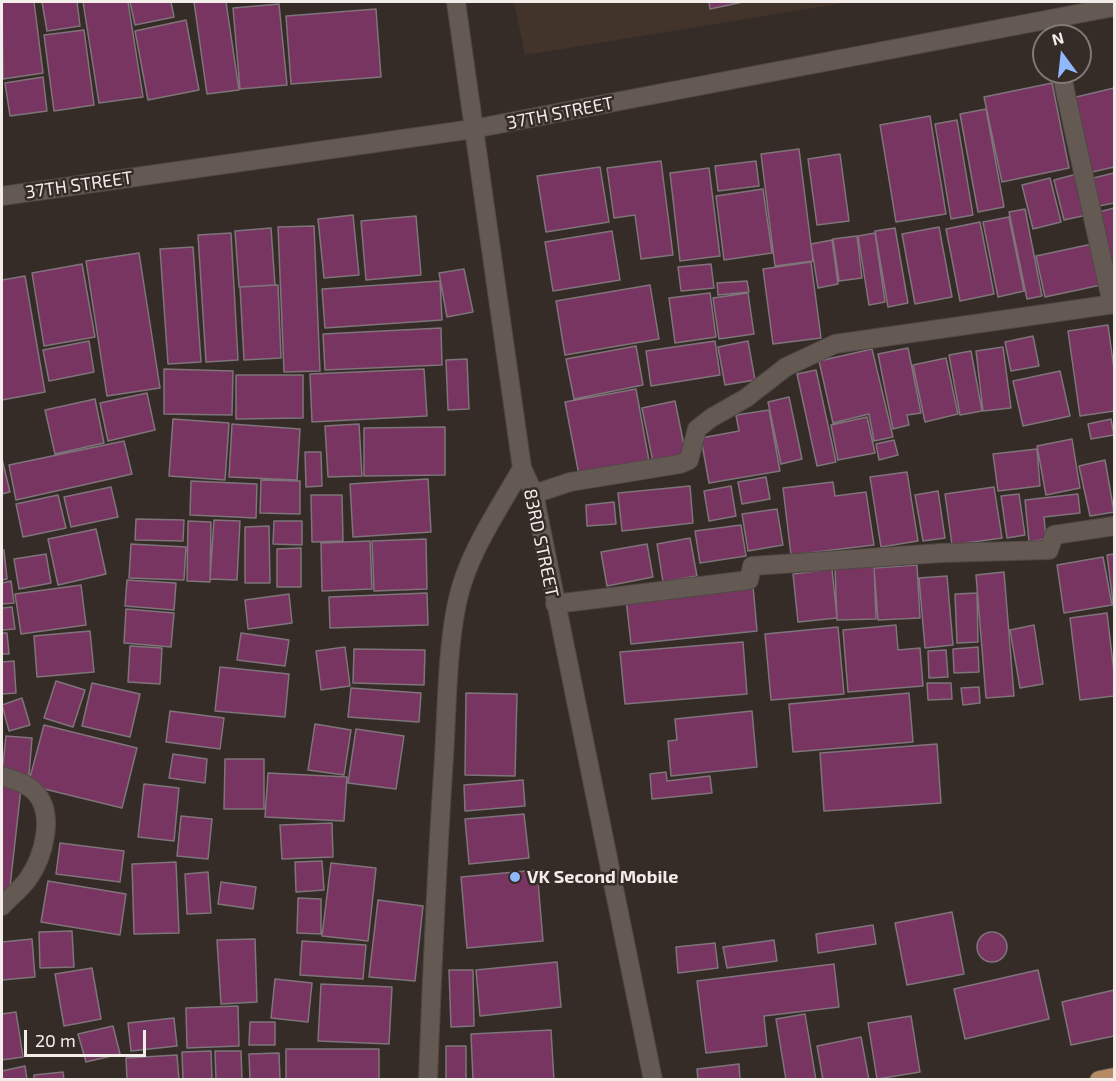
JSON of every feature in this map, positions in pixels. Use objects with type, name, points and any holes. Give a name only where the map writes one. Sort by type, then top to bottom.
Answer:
[{"type":"main road","points":[[1099,1080],[1114,1077]]},
{"type":"street","name":"83RD STREET","points":[[456,2],[472,129],[522,468],[534,494],[653,1080]]},
{"type":"street","name":"37TH STREET","points":[[1063,24],[1114,7]]},
{"type":"street","name":"37TH STREET","points":[[2,196],[472,129],[1032,31]]},
{"type":"street","points":[[534,494],[570,482],[680,464],[689,460],[697,429],[711,418],[746,398],[786,367],[836,344],[1113,304],[1064,84]]},
{"type":"street","points":[[428,1080],[438,839],[448,680],[457,603],[467,571],[480,542],[522,468]]},
{"type":"street","points":[[555,604],[749,580],[752,566],[941,553],[1049,550],[1054,535],[1114,526]]},
{"type":"street","points":[[2,776],[22,783],[35,792],[43,806],[45,828],[42,852],[27,880],[2,906]]},
{"type":"shaded area","points":[[514,2],[850,2],[525,55]]},
{"type":"building","points":[[2,2],[34,2],[43,73],[3,79]]},
{"type":"building","points":[[42,2],[77,2],[80,26],[47,31]]},
{"type":"building","points":[[83,2],[128,2],[143,97],[99,103]]},
{"type":"building","points":[[130,2],[171,2],[174,17],[135,25]]},
{"type":"building","points":[[194,2],[226,2],[239,90],[207,94]]},
{"type":"building","points":[[709,2],[743,2],[710,9]]},
{"type":"building","points":[[279,4],[287,85],[240,89],[233,8]]},
{"type":"building","points":[[376,9],[381,77],[291,84],[286,16]]},
{"type":"building","points":[[186,20],[199,90],[148,100],[135,31]]},
{"type":"building","points":[[84,30],[94,105],[54,111],[44,35]]},
{"type":"building","points":[[43,77],[47,111],[10,116],[5,83]]},
{"type":"building","points":[[1052,84],[1069,168],[1002,182],[984,97]]},
{"type":"building","points":[[1114,88],[1114,167],[1088,173],[1072,98]]},
{"type":"building","points":[[986,109],[1004,207],[978,212],[960,114]]},
{"type":"building","points":[[930,116],[946,214],[896,222],[880,125]]},
{"type":"building","points":[[957,120],[973,215],[951,219],[935,124]]},
{"type":"building","points":[[799,149],[813,261],[775,266],[761,154]]},
{"type":"building","points":[[840,154],[849,221],[817,225],[808,159]]},
{"type":"building","points":[[661,161],[673,255],[641,259],[635,215],[614,218],[607,168]]},
{"type":"building","points":[[756,161],[759,186],[718,191],[715,166]]},
{"type":"building","points":[[600,167],[609,222],[546,232],[537,176]]},
{"type":"building","points":[[709,168],[720,256],[680,261],[670,173]]},
{"type":"building","points":[[1114,173],[1114,203],[1099,206],[1093,178]]},
{"type":"building","points":[[1077,174],[1087,215],[1064,220],[1054,180]]},
{"type":"building","points":[[1050,178],[1061,222],[1033,229],[1022,185]]},
{"type":"building","points":[[763,189],[772,253],[724,260],[716,196]]},
{"type":"building","points":[[1114,208],[1114,277],[1099,212]]},
{"type":"building","points":[[1025,209],[1042,296],[1027,299],[1009,212]]},
{"type":"building","points":[[353,215],[359,275],[324,278],[318,219]]},
{"type":"building","points":[[416,216],[421,275],[366,280],[361,221]]},
{"type":"building","points":[[1009,217],[1024,291],[998,297],[983,222]]},
{"type":"building","points":[[980,222],[994,294],[960,301],[946,229]]},
{"type":"building","points":[[314,226],[320,371],[284,372],[278,227]]},
{"type":"building","points":[[939,227],[952,297],[915,304],[902,234]]},
{"type":"building","points":[[271,228],[275,285],[239,287],[235,231]]},
{"type":"building","points":[[895,228],[908,303],[888,307],[875,231]]},
{"type":"building","points":[[612,231],[620,280],[553,291],[545,242]]},
{"type":"building","points":[[231,233],[238,360],[206,362],[198,235]]},
{"type":"building","points":[[875,233],[885,302],[869,305],[858,236]]},
{"type":"building","points":[[857,236],[862,278],[839,281],[833,239]]},
{"type":"building","points":[[832,240],[838,284],[818,288],[811,244]]},
{"type":"building","points":[[1092,244],[1101,285],[1045,297],[1036,256]]},
{"type":"building","points":[[193,247],[201,362],[168,364],[160,249]]},
{"type":"building","points":[[139,253],[160,388],[107,396],[86,261]]},
{"type":"building","points":[[811,262],[821,338],[773,344],[763,269]]},
{"type":"building","points":[[82,264],[95,337],[44,346],[32,273]]},
{"type":"building","points":[[711,264],[714,288],[681,291],[678,267]]},
{"type":"building","points":[[464,269],[473,312],[447,317],[439,273]]},
{"type":"building","points":[[25,276],[45,392],[2,400],[2,280]]},
{"type":"building","points":[[440,281],[442,320],[325,328],[322,289]]},
{"type":"building","points":[[747,281],[749,292],[718,295],[717,283]]},
{"type":"building","points":[[278,285],[281,358],[244,360],[240,287]]},
{"type":"building","points":[[650,285],[659,339],[565,355],[556,301]]},
{"type":"building","points":[[710,293],[716,337],[675,343],[669,298]]},
{"type":"building","points":[[748,293],[754,334],[719,339],[713,298]]},
{"type":"building","points":[[1108,325],[1114,369],[1114,411],[1080,416],[1068,331]]},
{"type":"building","points":[[441,328],[442,365],[325,370],[323,334]]},
{"type":"building","points":[[1033,336],[1039,366],[1011,371],[1005,342]]},
{"type":"building","points":[[89,341],[94,372],[49,381],[43,350]]},
{"type":"building","points":[[715,341],[720,375],[651,386],[646,351]]},
{"type":"building","points":[[748,341],[755,380],[725,385],[718,347]]},
{"type":"building","points":[[636,346],[643,385],[574,399],[566,359]]},
{"type":"building","points":[[1003,347],[1011,408],[983,411],[976,351]]},
{"type":"building","points":[[908,348],[921,413],[907,415],[909,425],[893,429],[878,354]]},
{"type":"building","points":[[872,349],[893,437],[874,441],[869,414],[833,423],[819,361]]},
{"type":"building","points":[[971,351],[982,411],[960,415],[949,355]]},
{"type":"building","points":[[946,358],[958,414],[925,422],[913,365]]},
{"type":"building","points":[[467,359],[469,409],[448,410],[446,360]]},
{"type":"building","points":[[164,369],[233,371],[232,415],[164,414]]},
{"type":"building","points":[[424,369],[427,416],[312,422],[310,374]]},
{"type":"building","points":[[816,370],[836,462],[817,466],[797,374]]},
{"type":"building","points":[[1060,371],[1070,416],[1023,426],[1013,381]]},
{"type":"building","points":[[236,375],[303,375],[303,418],[236,419]]},
{"type":"building","points":[[636,389],[649,461],[579,475],[565,402]]},
{"type":"building","points":[[147,393],[155,430],[108,441],[100,403]]},
{"type":"building","points":[[789,397],[802,459],[781,464],[768,402]]},
{"type":"building","points":[[95,399],[104,443],[55,454],[45,410]]},
{"type":"building","points":[[675,401],[686,455],[653,462],[642,408]]},
{"type":"building","points":[[769,410],[780,471],[709,483],[701,438],[739,431],[736,415]]},
{"type":"building","points":[[867,417],[875,453],[838,460],[831,425]]},
{"type":"building","points":[[173,419],[229,423],[225,480],[169,476]]},
{"type":"building","points":[[1111,419],[1114,435],[1091,439],[1088,424]]},
{"type":"building","points":[[232,424],[300,429],[297,480],[229,477]]},
{"type":"building","points":[[359,424],[362,476],[328,477],[325,426]]},
{"type":"building","points":[[445,427],[445,475],[364,476],[364,428]]},
{"type":"building","points":[[1072,439],[1080,488],[1046,495],[1037,446]]},
{"type":"building","points":[[894,440],[898,455],[879,460],[876,444]]},
{"type":"building","points":[[124,441],[132,474],[16,500],[9,465]]},
{"type":"building","points":[[1037,449],[1040,486],[998,491],[993,454]]},
{"type":"building","points":[[305,452],[321,452],[322,486],[306,487]]},
{"type":"building","points":[[2,459],[10,492],[2,494]]},
{"type":"building","points":[[1105,460],[1114,512],[1090,516],[1079,466]]},
{"type":"building","points":[[907,472],[918,541],[881,547],[870,477]]},
{"type":"building","points":[[766,477],[770,499],[742,504],[738,482]]},
{"type":"building","points":[[428,479],[431,532],[353,537],[350,484]]},
{"type":"building","points":[[261,480],[300,481],[300,514],[260,513]]},
{"type":"building","points":[[191,481],[257,484],[256,518],[190,515]]},
{"type":"building","points":[[833,482],[835,496],[866,492],[874,545],[791,555],[783,488]]},
{"type":"building","points":[[690,486],[693,523],[622,531],[618,493]]},
{"type":"building","points":[[731,486],[736,516],[709,521],[704,491]]},
{"type":"building","points":[[111,487],[118,517],[71,527],[64,497]]},
{"type":"building","points":[[994,487],[1002,538],[952,545],[945,494]]},
{"type":"building","points":[[938,491],[945,538],[923,541],[915,495]]},
{"type":"building","points":[[1019,494],[1025,535],[1007,538],[1001,496]]},
{"type":"building","points":[[1078,494],[1080,513],[1044,517],[1046,539],[1029,542],[1025,500]]},
{"type":"building","points":[[58,495],[66,528],[23,537],[16,504]]},
{"type":"building","points":[[311,495],[342,495],[343,541],[312,542]]},
{"type":"building","points":[[614,502],[616,524],[587,526],[586,505]]},
{"type":"building","points":[[777,509],[783,545],[748,551],[742,514]]},
{"type":"building","points":[[136,519],[184,520],[183,541],[135,540]]},
{"type":"building","points":[[214,520],[240,521],[237,580],[210,579]]},
{"type":"building","points":[[188,521],[211,522],[210,582],[187,581]]},
{"type":"building","points":[[274,521],[302,521],[302,545],[273,544]]},
{"type":"building","points":[[741,525],[746,556],[700,563],[695,531]]},
{"type":"building","points":[[269,526],[270,583],[245,583],[245,527]]},
{"type":"building","points":[[96,529],[106,574],[58,585],[48,539]]},
{"type":"building","points":[[690,538],[697,576],[663,582],[657,544]]},
{"type":"building","points":[[426,539],[427,589],[374,591],[372,541]]},
{"type":"building","points":[[370,541],[372,589],[322,591],[321,543]]},
{"type":"building","points":[[131,544],[186,547],[184,580],[129,578]]},
{"type":"building","points":[[647,544],[653,577],[607,586],[601,552]]},
{"type":"building","points":[[301,548],[301,587],[277,587],[277,549]]},
{"type":"building","points":[[2,550],[4,550],[7,579],[2,580]]},
{"type":"building","points":[[46,554],[51,583],[19,589],[14,559]]},
{"type":"building","points":[[1114,554],[1114,610],[1107,555]]},
{"type":"building","points":[[1103,557],[1112,605],[1064,613],[1057,565]]},
{"type":"building","points":[[917,565],[920,618],[878,620],[874,568]]},
{"type":"building","points":[[874,566],[876,619],[837,620],[835,568]]},
{"type":"building","points":[[832,569],[837,618],[798,622],[793,574]]},
{"type":"building","points":[[1004,572],[1014,696],[986,698],[976,575]]},
{"type":"building","points":[[947,576],[953,645],[925,648],[919,578]]},
{"type":"building","points":[[127,580],[176,583],[174,610],[125,606]]},
{"type":"building","points":[[11,581],[14,603],[2,604],[2,583]]},
{"type":"building","points":[[81,585],[86,625],[21,634],[15,594]]},
{"type":"building","points":[[753,586],[757,631],[631,644],[626,599]]},
{"type":"building","points":[[427,593],[428,625],[330,628],[329,597]]},
{"type":"building","points":[[977,593],[978,642],[957,643],[955,594]]},
{"type":"building","points":[[289,594],[292,623],[248,629],[245,600]]},
{"type":"building","points":[[12,607],[15,629],[2,630],[2,608]]},
{"type":"building","points":[[126,609],[174,613],[171,647],[124,643]]},
{"type":"building","points":[[1107,613],[1114,672],[1114,696],[1080,700],[1070,618]]},
{"type":"building","points":[[896,625],[898,650],[920,648],[923,686],[848,692],[843,630]]},
{"type":"building","points":[[1034,625],[1043,684],[1020,688],[1010,630]]},
{"type":"building","points":[[838,627],[844,694],[771,700],[765,634]]},
{"type":"building","points":[[90,631],[94,672],[37,677],[34,636]]},
{"type":"building","points":[[2,633],[7,633],[9,654],[2,654]]},
{"type":"building","points":[[241,633],[289,640],[285,666],[237,660]]},
{"type":"building","points":[[743,642],[747,694],[625,704],[620,652]]},
{"type":"building","points":[[130,646],[162,648],[160,684],[128,682]]},
{"type":"building","points":[[345,647],[350,686],[321,690],[316,651]]},
{"type":"building","points":[[978,647],[979,672],[954,673],[953,649]]},
{"type":"building","points":[[354,649],[425,650],[424,685],[353,683]]},
{"type":"building","points":[[946,650],[948,677],[929,678],[928,651]]},
{"type":"building","points":[[14,661],[16,693],[2,694],[2,662]]},
{"type":"building","points":[[220,667],[289,674],[285,717],[215,711]]},
{"type":"building","points":[[56,681],[85,690],[73,727],[44,718]]},
{"type":"building","points":[[92,683],[140,694],[130,737],[82,726]]},
{"type":"building","points":[[927,683],[951,683],[952,699],[928,700]]},
{"type":"building","points":[[979,687],[980,703],[963,705],[961,688]]},
{"type":"building","points":[[351,688],[421,693],[419,722],[348,717]]},
{"type":"building","points":[[466,693],[517,694],[515,776],[465,775]]},
{"type":"building","points":[[909,693],[913,742],[793,752],[789,704]]},
{"type":"building","points":[[22,698],[30,725],[9,731],[2,705]]},
{"type":"building","points":[[170,711],[224,718],[220,749],[166,742]]},
{"type":"building","points":[[752,711],[757,767],[671,776],[668,741],[677,740],[675,719]]},
{"type":"building","points":[[315,724],[351,730],[344,775],[308,770]]},
{"type":"building","points":[[44,725],[137,748],[122,808],[28,785]]},
{"type":"building","points":[[356,729],[404,736],[396,789],[348,783]]},
{"type":"building","points":[[6,736],[32,738],[29,775],[2,773]]},
{"type":"building","points":[[937,744],[941,803],[824,811],[820,753]]},
{"type":"building","points":[[173,754],[207,759],[205,783],[169,778]]},
{"type":"building","points":[[225,759],[264,759],[264,809],[224,809]]},
{"type":"building","points":[[666,772],[667,781],[710,776],[712,793],[652,799],[650,774]]},
{"type":"building","points":[[268,773],[347,777],[344,821],[265,817]]},
{"type":"building","points":[[523,780],[525,806],[465,811],[464,785]]},
{"type":"building","points":[[144,784],[179,788],[174,841],[138,837]]},
{"type":"building","points":[[2,786],[21,788],[9,896],[2,895]]},
{"type":"building","points":[[524,814],[529,858],[469,864],[465,819]]},
{"type":"building","points":[[181,816],[212,819],[208,859],[177,856]]},
{"type":"building","points":[[332,823],[333,857],[282,859],[280,825]]},
{"type":"building","points":[[60,843],[124,851],[120,882],[56,874]]},
{"type":"building","points":[[322,861],[324,890],[296,892],[295,862]]},
{"type":"building","points":[[176,862],[179,933],[134,934],[132,864]]},
{"type":"building","points":[[331,863],[376,868],[368,941],[322,936]]},
{"type":"building","points":[[537,870],[543,941],[467,948],[461,877]]},
{"type":"building","points":[[208,872],[211,913],[187,914],[185,874]]},
{"type":"building","points":[[48,881],[126,894],[120,935],[41,922]]},
{"type":"building","points":[[221,882],[256,887],[253,909],[218,904]]},
{"type":"building","points":[[298,898],[321,899],[321,934],[297,933]]},
{"type":"building","points":[[378,900],[423,906],[415,981],[369,977]]},
{"type":"building","points":[[952,912],[964,974],[907,985],[895,923]]},
{"type":"building","points":[[873,925],[876,944],[818,953],[816,934]]},
{"type":"building","points":[[72,931],[74,967],[40,968],[39,932]]},
{"type":"building","points":[[992,932],[1003,936],[1007,947],[1003,958],[992,962],[981,958],[977,947],[981,936]]},
{"type":"building","points":[[32,939],[35,977],[2,980],[2,942]]},
{"type":"building","points":[[255,939],[257,1002],[221,1004],[217,940]]},
{"type":"building","points":[[774,940],[777,961],[727,968],[723,947]]},
{"type":"building","points":[[302,941],[366,945],[363,979],[300,975]]},
{"type":"building","points":[[715,943],[718,968],[678,973],[676,947]]},
{"type":"building","points":[[557,962],[561,1007],[480,1016],[476,970]]},
{"type":"building","points":[[834,964],[839,1007],[764,1016],[767,1046],[706,1053],[697,981]]},
{"type":"building","points":[[92,968],[101,1019],[64,1026],[55,974]]},
{"type":"building","points":[[449,970],[473,970],[474,1026],[451,1027]]},
{"type":"building","points":[[1038,970],[1049,1019],[965,1039],[954,989]]},
{"type":"building","points":[[275,979],[312,983],[308,1022],[271,1018]]},
{"type":"building","points":[[321,984],[392,987],[389,1044],[318,1041]]},
{"type":"building","points":[[1114,990],[1114,1036],[1071,1045],[1062,1002]]},
{"type":"building","points":[[238,1006],[239,1046],[187,1048],[186,1008]]},
{"type":"building","points":[[16,1012],[23,1057],[2,1060],[2,1014]]},
{"type":"building","points":[[805,1014],[816,1080],[786,1080],[776,1019]]},
{"type":"building","points":[[911,1016],[920,1072],[877,1079],[868,1023]]},
{"type":"building","points":[[174,1018],[177,1046],[131,1051],[128,1023]]},
{"type":"building","points":[[250,1022],[275,1022],[275,1045],[249,1045]]},
{"type":"building","points":[[113,1026],[120,1054],[86,1062],[78,1034]]},
{"type":"building","points":[[551,1030],[554,1080],[473,1080],[471,1034]]},
{"type":"building","points":[[861,1037],[869,1080],[823,1080],[817,1046]]},
{"type":"building","points":[[446,1046],[466,1046],[466,1080],[446,1080]]},
{"type":"building","points":[[286,1049],[379,1049],[379,1080],[286,1080]]},
{"type":"building","points":[[211,1051],[212,1080],[183,1080],[182,1052]]},
{"type":"building","points":[[215,1051],[241,1051],[242,1080],[216,1080]]},
{"type":"building","points":[[279,1053],[280,1080],[250,1080],[249,1054]]},
{"type":"building","points":[[177,1055],[179,1080],[127,1080],[126,1058]]},
{"type":"building","points":[[739,1064],[740,1080],[698,1080],[697,1069]]},
{"type":"building","points":[[25,1066],[27,1080],[2,1080],[2,1071]]},
{"type":"building","points":[[63,1072],[64,1080],[34,1080],[34,1075]]},
{"type":"place","name":"VK Second Mobile","points":[[515,877]]}]
